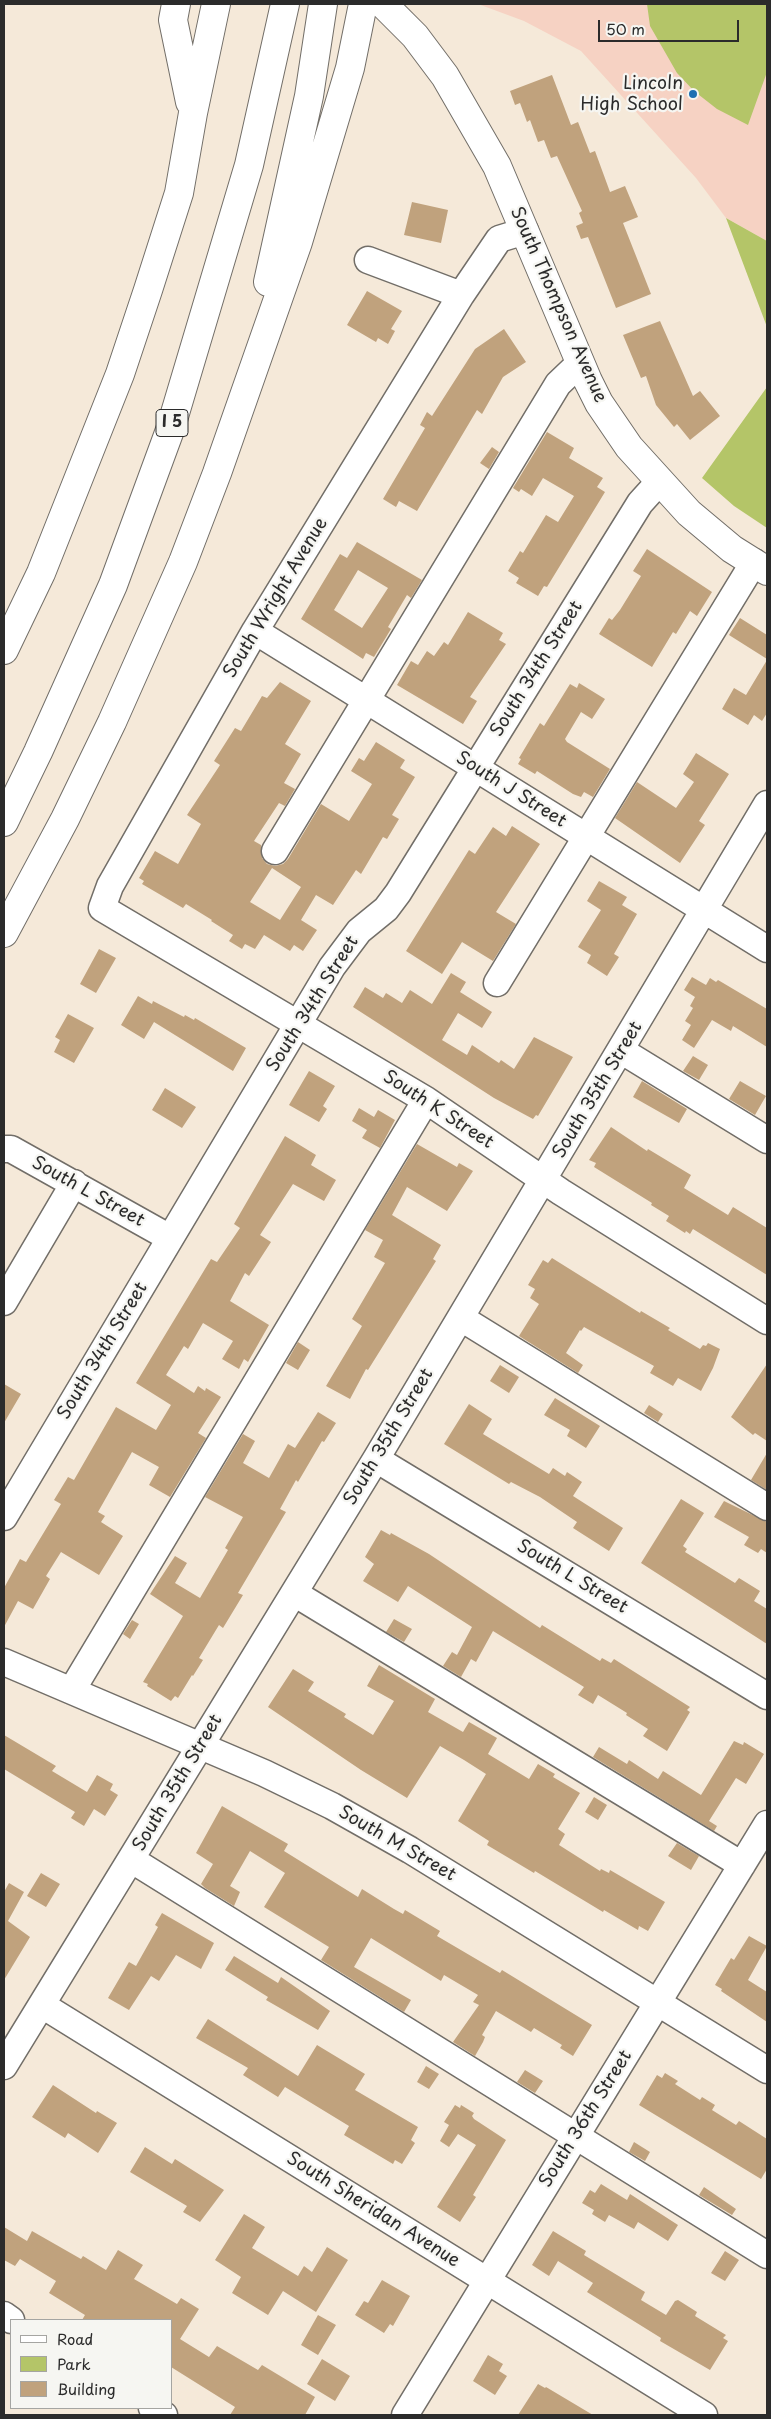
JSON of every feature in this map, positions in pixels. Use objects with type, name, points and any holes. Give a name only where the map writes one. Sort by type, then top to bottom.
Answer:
[{"type":"main road","points":[[176,4],[173,20],[193,113]]},
{"type":"main road","points":[[4,650],[41,573],[120,374],[179,193],[193,113],[216,4]]},
{"type":"main road","name":"I 5","points":[[4,822],[38,752],[113,585],[170,430],[250,165],[285,4]]},
{"type":"main road","points":[[240,405],[309,96],[323,4]]},
{"type":"main road","points":[[4,933],[66,819],[144,654],[183,562],[217,473],[298,242],[350,68],[364,4]]},
{"type":"main road","name":"South Thompson Avenue","points":[[383,4],[415,36],[445,76],[497,166],[580,363],[599,403],[628,447],[674,499],[710,531],[760,567]]},
{"type":"street","name":"South Wright Avenue","points":[[102,908],[110,886],[254,631],[461,295],[500,239],[525,231]]},
{"type":"street","points":[[368,260],[461,295]]},
{"type":"street","points":[[275,851],[368,702],[558,384],[580,363]]},
{"type":"street","name":"South 34th Street","points":[[4,1517],[347,945],[365,925],[386,908],[398,893],[640,503],[659,482]]},
{"type":"street","points":[[497,982],[760,567]]},
{"type":"street","name":"South J Street","points":[[254,631],[767,949]]},
{"type":"street","name":"South 35th Street","points":[[4,2066],[13,2031],[42,2005],[132,1860],[622,1051],[706,911],[767,804]]},
{"type":"street","name":"South K Street","points":[[102,908],[426,1100],[543,1179],[767,1320]]},
{"type":"street","points":[[622,1051],[767,1140]]},
{"type":"street","points":[[72,1690],[426,1100]]},
{"type":"street","name":"South L Street","points":[[4,1149],[11,1149],[170,1238]]},
{"type":"street","points":[[4,1302],[74,1183]]},
{"type":"street","points":[[461,1318],[767,1507]]},
{"type":"street","name":"South L Street","points":[[376,1459],[767,1696]]},
{"type":"street","points":[[294,1593],[742,1865]]},
{"type":"street","name":"South M Street","points":[[4,1662],[295,1788],[372,1827],[767,2070]]},
{"type":"street","name":"South 36th Street","points":[[415,2412],[487,2281],[767,1824]]},
{"type":"street","points":[[132,1860],[767,2255]]},
{"type":"street","name":"South Sheridan Avenue","points":[[42,2005],[704,2415]]},
{"type":"shaded area","name":"Lincoln High School","points":[[478,4],[767,4],[767,241],[726,218],[696,178],[581,51],[524,21]]},
{"type":"green space","points":[[647,4],[767,4],[767,72],[748,125],[717,109],[694,91],[677,73],[650,26]]},
{"type":"green space","points":[[726,218],[767,241],[767,327]]},
{"type":"green space","points":[[767,387],[767,528],[734,506],[702,478]]},
{"type":"building","points":[[552,75],[571,125],[578,122],[590,153],[595,151],[610,192],[625,186],[638,217],[623,223],[651,294],[616,308],[588,237],[581,239],[576,226],[583,223],[579,213],[582,211],[557,156],[551,158],[544,140],[538,142],[530,120],[527,122],[520,103],[515,105],[510,91]]},
{"type":"building","points":[[412,202],[448,210],[441,243],[404,235]]},
{"type":"building","points":[[367,291],[402,311],[391,329],[395,331],[388,344],[378,338],[376,342],[347,325]]},
{"type":"building","points":[[660,321],[693,396],[700,391],[720,416],[690,440],[677,424],[674,427],[656,405],[646,376],[641,378],[623,335]]},
{"type":"building","points":[[504,329],[526,362],[503,377],[482,414],[477,410],[417,511],[399,501],[396,507],[383,499],[425,428],[420,425],[427,412],[432,416],[475,349]]},
{"type":"building","points":[[547,432],[574,448],[569,458],[603,478],[597,487],[605,492],[547,587],[544,586],[538,596],[516,583],[519,578],[508,571],[520,551],[523,553],[546,515],[558,522],[574,496],[543,478],[532,496],[521,489],[519,492],[513,488]]},
{"type":"building","points":[[492,447],[499,452],[489,469],[480,463]]},
{"type":"building","points":[[357,542],[422,580],[411,598],[407,595],[388,627],[391,629],[374,657],[366,653],[363,659],[301,619],[340,554],[347,558]],"holes":[[[358,570],[388,588],[362,628],[334,610]]]},
{"type":"building","points":[[647,549],[712,592],[697,616],[690,611],[676,634],[673,632],[652,667],[599,634],[609,618],[612,620],[620,610],[641,576],[633,571]]},
{"type":"building","points":[[468,612],[503,633],[499,640],[506,644],[470,697],[477,701],[463,724],[397,685],[411,661],[418,665],[427,651],[434,656],[444,642],[448,645]]},
{"type":"building","points":[[740,618],[767,635],[767,659],[729,635]]},
{"type":"building","points":[[767,660],[767,713],[762,721],[754,715],[748,725],[722,709],[734,688],[746,695]]},
{"type":"building","points":[[280,682],[311,701],[285,744],[301,754],[284,783],[295,789],[285,806],[279,803],[254,841],[261,845],[262,858],[267,864],[275,866],[283,864],[288,859],[321,804],[349,821],[372,784],[351,771],[359,758],[364,761],[376,742],[405,760],[400,768],[415,777],[392,815],[399,819],[387,839],[383,837],[361,874],[356,870],[333,905],[316,895],[301,920],[317,930],[303,951],[294,945],[290,951],[264,935],[255,949],[245,944],[242,949],[229,941],[233,935],[212,920],[186,904],[183,908],[142,884],[144,881],[139,878],[155,851],[178,864],[201,824],[187,815],[220,765],[214,761],[235,728],[241,731],[262,696],[267,698]],"holes":[[[272,868],[301,887],[280,920],[250,902]]]},
{"type":"building","points":[[579,683],[605,699],[592,719],[581,712],[565,739],[610,769],[593,797],[584,792],[581,797],[573,794],[537,771],[535,774],[518,764],[521,759],[519,758],[540,723],[544,726],[570,684],[577,688]]},
{"type":"building","points":[[696,753],[729,774],[699,821],[705,825],[680,863],[615,818],[637,782],[676,808],[694,782],[683,774]]},
{"type":"building","points":[[512,826],[540,844],[496,912],[516,924],[493,961],[462,942],[442,974],[406,951],[469,850],[475,854],[493,827],[506,836]]},
{"type":"building","points":[[599,881],[627,897],[622,905],[637,914],[614,954],[619,957],[607,976],[587,963],[591,955],[578,947],[601,910],[587,901]]},
{"type":"building","points":[[99,949],[116,958],[96,993],[80,984]]},
{"type":"building","points":[[451,973],[466,982],[460,992],[492,1012],[482,1028],[458,1013],[442,1040],[467,1055],[472,1045],[499,1063],[501,1060],[514,1069],[534,1037],[573,1057],[538,1116],[536,1115],[533,1119],[494,1098],[353,1007],[365,987],[383,998],[386,993],[402,1003],[410,990],[432,1004]]},
{"type":"building","points":[[692,977],[706,985],[710,978],[716,982],[718,980],[767,1009],[767,1047],[733,1026],[731,1031],[712,1020],[694,1048],[682,1040],[691,1025],[685,1021],[693,1008],[690,1006],[695,997],[684,990]]},
{"type":"building","points":[[138,996],[152,1004],[153,1001],[184,1017],[185,1015],[194,1020],[195,1018],[246,1048],[233,1071],[154,1022],[144,1039],[121,1025]]},
{"type":"building","points":[[68,1014],[94,1028],[74,1063],[54,1052],[60,1040],[55,1037]]},
{"type":"building","points":[[693,1056],[708,1065],[699,1080],[683,1071]]},
{"type":"building","points":[[309,1071],[335,1086],[323,1106],[327,1109],[319,1122],[289,1105]]},
{"type":"building","points":[[642,1081],[687,1109],[679,1123],[633,1097]]},
{"type":"building","points":[[740,1081],[766,1096],[755,1115],[729,1099]]},
{"type":"building","points":[[165,1088],[196,1107],[182,1128],[152,1110]]},
{"type":"building","points":[[359,1108],[374,1117],[378,1110],[395,1120],[380,1148],[362,1138],[367,1130],[352,1121]]},
{"type":"building","points":[[611,1127],[647,1151],[648,1149],[691,1175],[684,1188],[728,1215],[733,1207],[767,1228],[767,1275],[693,1229],[690,1234],[686,1231],[685,1233],[666,1221],[669,1216],[651,1205],[652,1203],[594,1167],[596,1163],[589,1160]]},
{"type":"building","points":[[285,1136],[316,1155],[311,1165],[336,1180],[324,1201],[293,1184],[260,1235],[271,1242],[249,1276],[245,1273],[230,1301],[269,1325],[248,1362],[244,1359],[239,1369],[222,1359],[233,1341],[203,1323],[188,1349],[184,1346],[166,1375],[194,1393],[198,1386],[205,1391],[206,1388],[221,1397],[198,1433],[206,1438],[170,1497],[149,1485],[159,1467],[132,1452],[98,1512],[105,1516],[101,1522],[123,1536],[99,1575],[61,1552],[46,1576],[50,1579],[33,1609],[18,1601],[4,1627],[4,1588],[20,1559],[26,1562],[61,1504],[54,1500],[68,1477],[74,1480],[116,1407],[156,1430],[171,1405],[136,1383],[211,1259],[217,1262],[240,1228],[234,1224]]},
{"type":"building","points":[[417,1144],[457,1167],[459,1163],[473,1171],[447,1211],[407,1187],[392,1215],[441,1245],[433,1259],[436,1261],[368,1370],[366,1369],[350,1399],[326,1386],[362,1326],[352,1319],[385,1263],[374,1257],[383,1240],[365,1230]]},
{"type":"building","points":[[552,1258],[640,1313],[641,1311],[670,1328],[668,1330],[700,1349],[708,1343],[720,1349],[701,1391],[678,1378],[673,1386],[650,1373],[654,1366],[584,1327],[580,1330],[566,1353],[583,1365],[578,1373],[519,1336],[539,1304],[530,1298],[535,1289],[528,1285],[543,1260],[548,1263]]},
{"type":"building","points":[[298,1342],[310,1350],[298,1370],[286,1363]]},
{"type":"building","points":[[767,1364],[767,1441],[755,1433],[753,1435],[731,1417]]},
{"type":"building","points":[[500,1365],[519,1377],[509,1393],[490,1381]]},
{"type":"building","points":[[4,1384],[21,1394],[4,1423]]},
{"type":"building","points":[[555,1398],[600,1426],[586,1448],[567,1436],[570,1430],[544,1415]]},
{"type":"building","points":[[469,1404],[492,1419],[483,1434],[549,1474],[553,1468],[565,1476],[567,1472],[582,1482],[573,1496],[623,1528],[609,1551],[573,1528],[577,1522],[540,1497],[511,1482],[509,1484],[444,1444]]},
{"type":"building","points":[[649,1405],[663,1414],[658,1422],[644,1413]]},
{"type":"building","points":[[318,1412],[336,1423],[324,1442],[322,1441],[298,1482],[296,1480],[280,1509],[286,1512],[238,1593],[243,1595],[223,1628],[219,1625],[199,1658],[203,1660],[193,1676],[178,1698],[175,1696],[171,1701],[143,1682],[183,1616],[150,1594],[175,1556],[187,1563],[175,1583],[200,1598],[228,1550],[225,1548],[243,1517],[205,1497],[243,1434],[255,1441],[243,1463],[269,1478],[288,1444],[295,1448]]},
{"type":"building","points":[[767,1453],[767,1490],[751,1480]]},
{"type":"building","points":[[681,1499],[704,1513],[683,1546],[687,1549],[685,1552],[735,1583],[739,1578],[760,1591],[754,1601],[767,1609],[767,1644],[641,1563]]},
{"type":"building","points":[[724,1501],[767,1522],[767,1553],[761,1549],[758,1553],[744,1545],[749,1537],[714,1517]]},
{"type":"building","points":[[381,1530],[390,1535],[391,1533],[429,1554],[540,1628],[542,1625],[600,1661],[602,1658],[611,1663],[614,1659],[690,1707],[687,1710],[690,1712],[667,1751],[643,1736],[648,1729],[626,1715],[627,1713],[598,1695],[593,1704],[578,1695],[584,1687],[493,1631],[476,1662],[471,1659],[461,1677],[443,1666],[452,1652],[457,1655],[472,1627],[408,1586],[398,1602],[363,1581],[374,1564],[365,1557]]},
{"type":"building","points":[[394,1619],[412,1629],[404,1642],[386,1632]]},
{"type":"building","points":[[132,1620],[139,1624],[130,1639],[123,1634]]},
{"type":"building","points":[[379,1665],[435,1699],[428,1712],[463,1732],[469,1722],[497,1738],[488,1754],[529,1779],[538,1764],[555,1774],[553,1777],[580,1793],[558,1829],[565,1834],[559,1845],[600,1871],[601,1869],[609,1873],[610,1870],[665,1902],[648,1931],[639,1926],[638,1930],[604,1910],[603,1912],[535,1871],[534,1873],[487,1845],[489,1841],[458,1821],[486,1774],[464,1760],[440,1746],[407,1798],[361,1770],[268,1707],[293,1669],[314,1682],[308,1691],[346,1714],[344,1717],[373,1735],[394,1701],[367,1686]]},
{"type":"building","points":[[4,1735],[56,1766],[52,1771],[87,1792],[97,1775],[113,1784],[110,1790],[118,1795],[105,1816],[94,1809],[84,1826],[71,1818],[75,1812],[4,1769]]},
{"type":"building","points":[[734,1741],[743,1745],[744,1742],[764,1754],[746,1784],[736,1778],[709,1821],[717,1826],[714,1831],[593,1757],[599,1747],[627,1764],[629,1760],[658,1779],[663,1771],[701,1795]]},
{"type":"building","points":[[594,1797],[607,1805],[598,1820],[585,1812]]},
{"type":"building","points":[[222,1806],[288,1844],[284,1851],[358,1897],[362,1889],[403,1914],[405,1910],[440,1931],[437,1936],[500,1973],[502,1970],[592,2025],[573,2056],[560,2048],[562,2045],[534,2028],[531,2032],[496,2011],[482,2035],[485,2037],[475,2056],[453,2042],[479,2005],[473,2002],[478,1995],[444,1975],[441,1981],[371,1938],[354,1967],[411,2000],[404,2012],[321,1960],[329,1947],[264,1907],[285,1873],[250,1851],[230,1886],[240,1892],[234,1906],[205,1888],[201,1884],[213,1864],[196,1853]]},
{"type":"building","points":[[677,1843],[699,1856],[691,1870],[668,1856]]},
{"type":"building","points":[[41,1873],[60,1884],[46,1907],[27,1896]]},
{"type":"building","points":[[9,1883],[24,1892],[8,1921],[30,1937],[4,1980],[4,1892]]},
{"type":"building","points":[[162,1913],[214,1943],[201,1969],[176,1955],[159,1981],[151,1976],[129,2010],[108,1998],[129,1962],[136,1966],[158,1927],[155,1925]]},
{"type":"building","points":[[749,1936],[767,1946],[748,1980],[767,1992],[767,2022],[715,1985],[731,1958],[734,1960]]},
{"type":"building","points":[[234,1956],[278,1983],[281,1977],[330,2011],[318,2030],[266,2000],[268,1997],[225,1970]]},
{"type":"building","points":[[208,2019],[298,2076],[317,2045],[365,2074],[355,2090],[418,2127],[411,2140],[415,2143],[402,2164],[395,2160],[393,2164],[344,2135],[349,2126],[285,2087],[278,2097],[243,2075],[248,2068],[196,2038]]},
{"type":"building","points":[[426,2066],[439,2074],[429,2089],[417,2082]]},
{"type":"building","points":[[525,2070],[543,2081],[535,2093],[517,2082]]},
{"type":"building","points":[[665,2073],[678,2081],[675,2084],[700,2100],[702,2097],[715,2105],[712,2110],[736,2125],[739,2121],[767,2139],[767,2169],[761,2179],[639,2105],[657,2075],[662,2078]]},
{"type":"building","points":[[53,2085],[96,2113],[97,2111],[117,2123],[98,2153],[68,2133],[65,2138],[32,2117]]},
{"type":"building","points":[[455,2105],[460,2108],[461,2105],[474,2113],[472,2116],[474,2119],[506,2140],[473,2195],[476,2197],[460,2222],[437,2207],[476,2145],[458,2134],[449,2147],[440,2141],[449,2125],[444,2122]]},
{"type":"building","points":[[634,2142],[650,2152],[645,2161],[629,2152]]},
{"type":"building","points":[[145,2147],[172,2164],[175,2159],[224,2190],[200,2222],[183,2212],[187,2206],[130,2172]]},
{"type":"building","points":[[601,2184],[627,2200],[630,2194],[678,2225],[668,2241],[638,2222],[634,2229],[609,2215],[605,2222],[592,2214],[594,2210],[582,2203],[590,2190],[595,2193]]},
{"type":"building","points":[[704,2187],[736,2209],[732,2215],[699,2195]]},
{"type":"building","points":[[244,2214],[265,2227],[252,2248],[298,2276],[304,2266],[312,2272],[327,2247],[348,2260],[316,2312],[283,2291],[268,2315],[232,2293],[241,2277],[215,2260]]},
{"type":"building","points":[[4,2227],[27,2241],[32,2231],[81,2259],[83,2256],[106,2270],[118,2250],[143,2265],[134,2279],[177,2304],[181,2298],[199,2309],[180,2339],[209,2357],[217,2346],[258,2370],[262,2365],[315,2397],[305,2415],[230,2415],[235,2407],[172,2368],[172,2319],[83,2319],[85,2315],[49,2293],[56,2281],[20,2259],[15,2266],[4,2260]]},
{"type":"building","points":[[553,2231],[586,2251],[584,2255],[645,2292],[641,2300],[666,2315],[675,2301],[678,2300],[697,2312],[695,2316],[726,2335],[723,2338],[728,2341],[710,2370],[660,2341],[661,2338],[587,2292],[593,2283],[558,2261],[549,2276],[532,2265]]},
{"type":"building","points":[[725,2251],[739,2260],[725,2281],[711,2273]]},
{"type":"building","points":[[382,2280],[410,2296],[393,2326],[390,2324],[384,2333],[355,2315],[364,2301],[368,2303]]},
{"type":"building","points":[[318,2315],[336,2325],[318,2355],[301,2345]]},
{"type":"building","points":[[488,2355],[503,2364],[499,2371],[507,2376],[495,2395],[473,2381]]},
{"type":"building","points":[[322,2359],[350,2376],[335,2401],[307,2384]]},
{"type":"building","points":[[538,2384],[546,2387],[593,2415],[518,2415]]},
{"type":"place","name":"Lincoln High School","points":[[693,94]]}]
